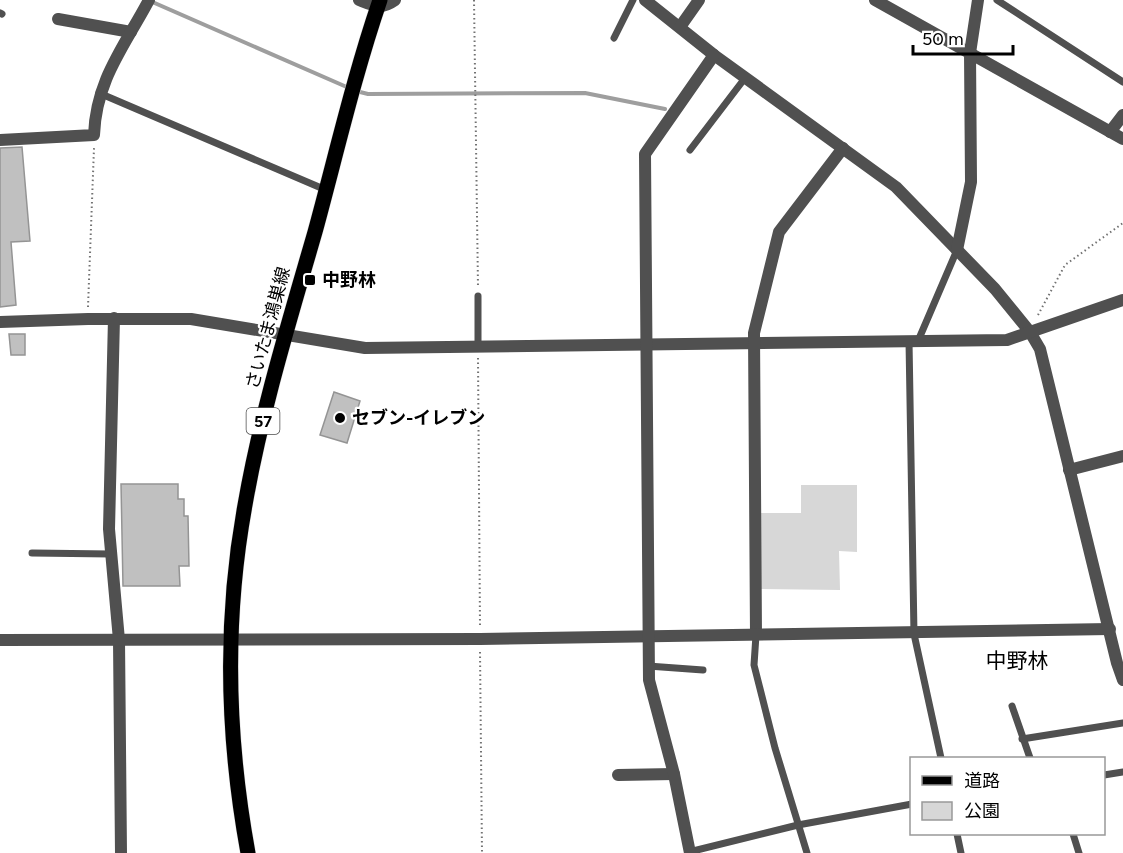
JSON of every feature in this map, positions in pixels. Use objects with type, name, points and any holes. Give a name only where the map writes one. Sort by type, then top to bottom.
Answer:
[{"type":"main road","name":"さいたま鴻巣線","points":[[248,853],[234,765],[230,699],[231,640],[244,506],[286,333],[379,4]]},
{"type":"street","points":[[0,140],[94,135],[99,93],[149,0]]},
{"type":"street","points":[[359,0],[386,6],[395,0]]},
{"type":"street","points":[[645,0],[714,55],[896,187],[1036,330],[1123,680]]},
{"type":"street","points":[[680,27],[699,0]]},
{"type":"street","points":[[875,0],[1123,139]]},
{"type":"street","points":[[957,249],[971,182],[970,53],[978,0]]},
{"type":"street","points":[[58,19],[131,32]]},
{"type":"street","points":[[689,852],[674,774],[649,680],[648,666],[645,154],[714,55]]},
{"type":"street","points":[[1110,132],[1123,114]]},
{"type":"street","points":[[756,635],[754,333],[779,232],[843,148]]},
{"type":"street","points":[[0,322],[114,318],[191,319],[286,333],[365,348],[1006,340],[1123,300]]},
{"type":"street","points":[[114,318],[110,445],[111,555],[119,640],[121,853]]},
{"type":"street","points":[[1069,470],[1123,456]]},
{"type":"street","points":[[0,640],[480,639],[914,634],[1110,629]]},
{"type":"street","points":[[618,775],[674,774]]},
{"type":"lane","points":[[614,38],[633,0]]},
{"type":"lane","points":[[997,0],[1123,82]]},
{"type":"lane","points":[[690,150],[745,78]]},
{"type":"lane","points":[[99,93],[326,191]]},
{"type":"lane","points":[[941,757],[914,634],[914,341],[957,249]]},
{"type":"lane","points":[[478,296],[478,347]]},
{"type":"lane","points":[[32,553],[111,555]]},
{"type":"lane","points":[[756,635],[754,665],[807,853]]},
{"type":"lane","points":[[648,666],[703,670]]},
{"type":"lane","points":[[1012,706],[1029,757]]},
{"type":"lane","points":[[1022,739],[1123,723]]},
{"type":"lane","points":[[1105,775],[1123,772]]},
{"type":"lane","points":[[689,852],[798,825],[910,804]]},
{"type":"lane","points":[[957,835],[961,853]]},
{"type":"lane","points":[[1073,835],[1079,853]]},
{"type":"path","points":[[474,0],[478,296]]},
{"type":"path","points":[[88,319],[94,135]]},
{"type":"path","points":[[1036,330],[1037,317],[1065,265],[1123,223]]},
{"type":"path","points":[[478,347],[482,853]]},
{"type":"green space","points":[[801,485],[857,485],[857,552],[839,551],[840,590],[759,589],[761,513],[801,513]]},
{"type":"building","points":[[22,147],[30,241],[11,242],[16,305],[0,307],[0,148]]},
{"type":"building","points":[[9,334],[25,334],[25,355],[11,355]]},
{"type":"building","points":[[334,392],[360,401],[347,443],[320,435]]},
{"type":"building","points":[[121,484],[178,484],[178,499],[184,499],[184,516],[188,516],[189,566],[179,566],[180,586],[123,586]]},
{"type":"waterway","points":[[150,1],[349,88]]},
{"type":"waterway","points":[[356,91],[368,94],[585,93],[665,109]]},
{"type":"place","name":"中野林","points":[[310,280]]},
{"type":"place","name":"セブン-イレブン","points":[[340,418]]},
{"type":"district","name":"中野林","points":[[1017,660]]}]
